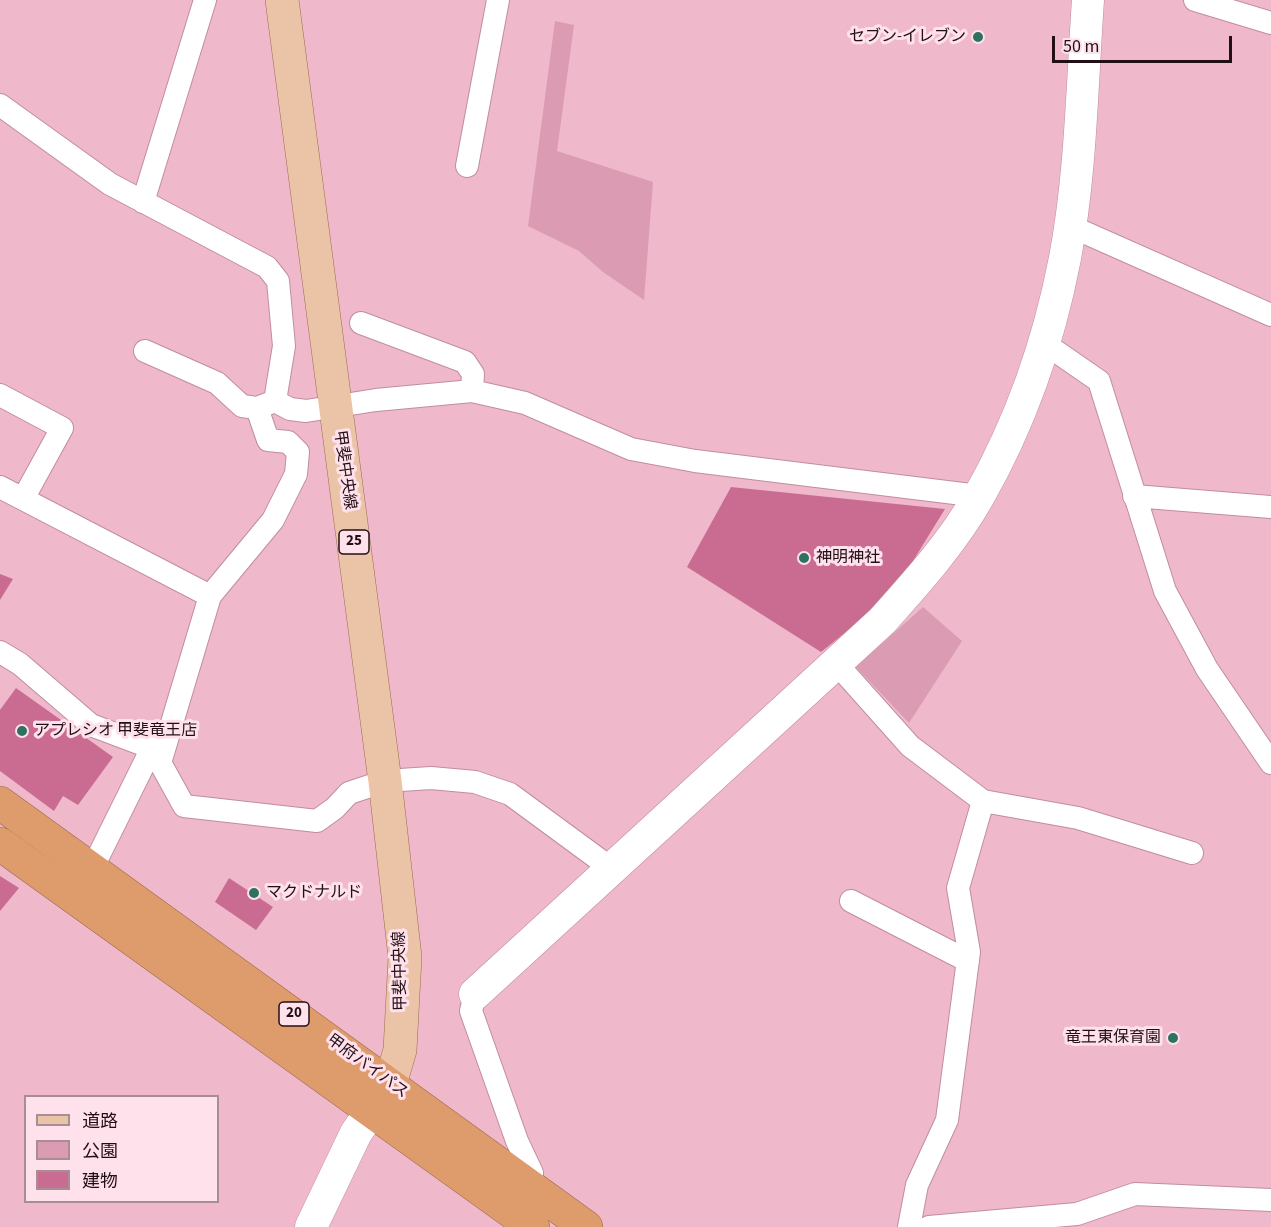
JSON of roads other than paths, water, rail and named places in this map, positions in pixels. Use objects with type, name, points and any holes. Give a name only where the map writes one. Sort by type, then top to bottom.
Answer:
[{"type":"highway","name":"甲府バイパス","points":[[0,803],[586,1227]]},
{"type":"highway","name":"甲府バイパス","points":[[0,844],[533,1227]]},
{"type":"main road","name":"甲斐中央線","points":[[282,0],[386,781],[405,957],[400,1050],[390,1084]]},
{"type":"street","points":[[143,202],[205,0]]},
{"type":"street","points":[[467,166],[498,0]]},
{"type":"street","points":[[529,1187],[532,1173],[517,1141],[471,1011],[475,994],[882,621],[926,572],[979,496],[1036,372],[1065,256],[1070,226],[1088,0]]},
{"type":"street","points":[[1195,0],[1271,23]]},
{"type":"street","points":[[0,105],[110,184],[267,267],[278,281],[284,346],[266,405],[268,440],[288,442],[298,452],[296,474],[273,520],[210,596],[156,756],[92,869]]},
{"type":"street","points":[[1070,226],[1271,315]]},
{"type":"street","points":[[361,323],[465,362],[473,374],[472,391]]},
{"type":"street","points":[[1044,343],[1099,381],[1165,591],[1207,669],[1271,763]]},
{"type":"street","points":[[145,351],[217,383],[242,406],[266,405],[306,411],[472,391],[525,403],[632,449],[695,461],[979,496]]},
{"type":"street","points":[[0,394],[62,428],[23,499]]},
{"type":"street","points":[[0,487],[210,596]]},
{"type":"street","points":[[1134,496],[1271,507]]},
{"type":"street","points":[[0,652],[21,664],[91,725],[156,756],[184,806],[317,821],[350,793],[386,781],[431,778],[475,782],[510,794],[612,869]]},
{"type":"street","points":[[836,663],[910,746],[983,801],[1078,818],[1192,853]]},
{"type":"street","points":[[909,1227],[916,1185],[947,1120],[969,952],[958,888],[983,801]]},
{"type":"street","points":[[851,901],[968,961]]},
{"type":"street","points":[[311,1227],[356,1133],[390,1084]]},
{"type":"street","points":[[929,1227],[1077,1214],[1135,1194],[1271,1200]]},
{"type":"place","name":"セブン-イレブン","points":[[978,37]]},
{"type":"place","name":"神明神社","points":[[804,558]]},
{"type":"place","name":"アプレシオ 甲斐竜王店","points":[[22,731]]},
{"type":"place","name":"マクドナルド","points":[[254,893]]},
{"type":"place","name":"竜王東保育園","points":[[1173,1038]]}]
